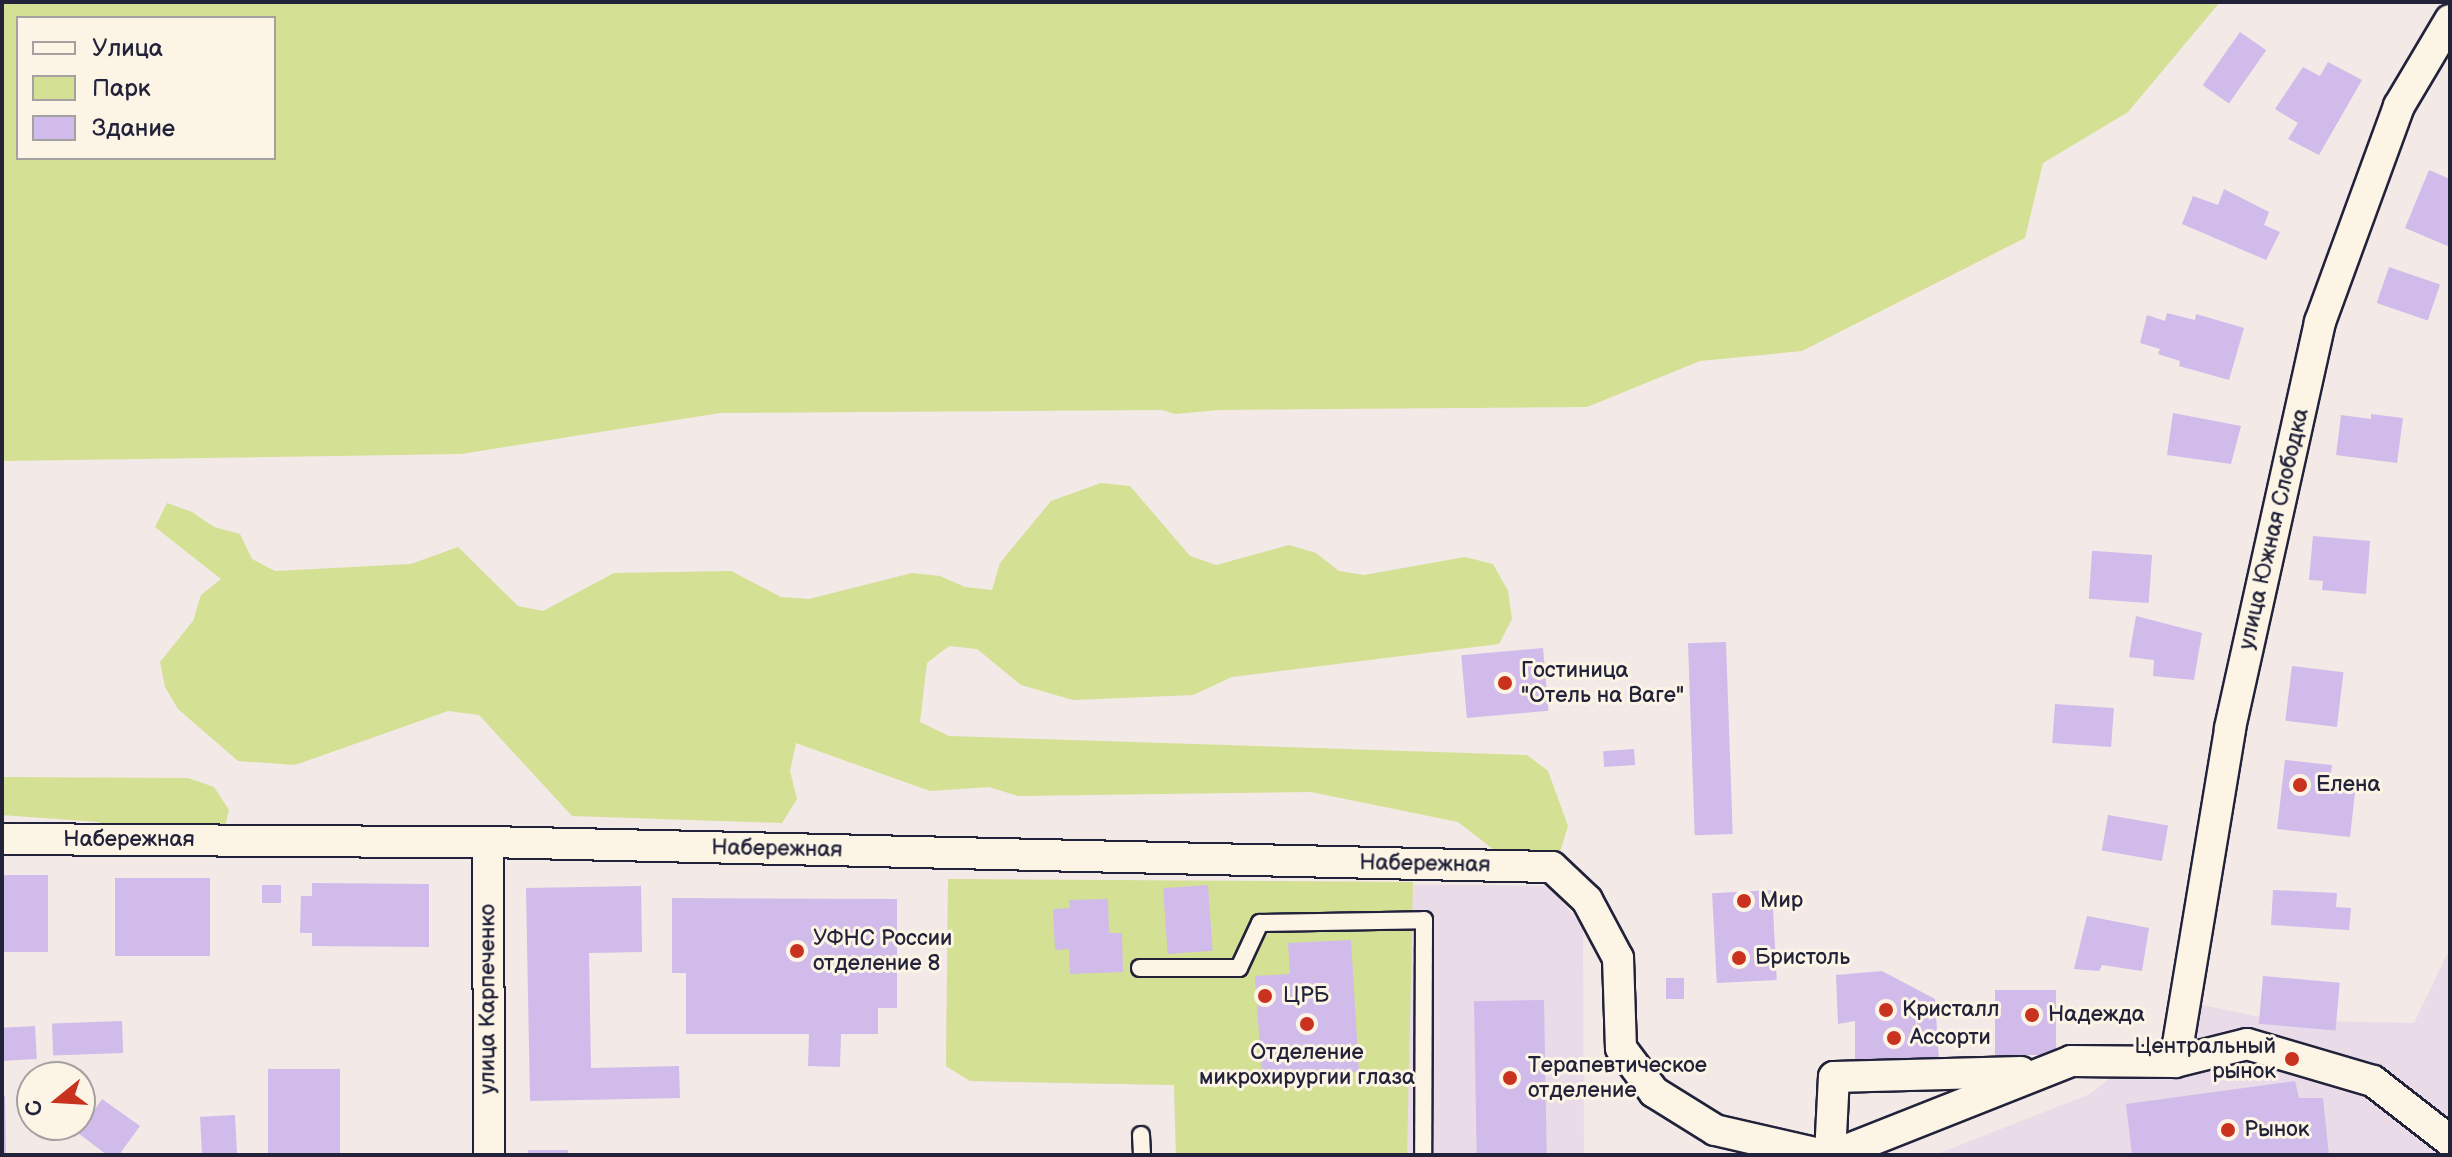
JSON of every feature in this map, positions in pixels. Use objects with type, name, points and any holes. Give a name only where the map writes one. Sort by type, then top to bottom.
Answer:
[{"type":"street","name":"улица Южная Слободка","points":[[2175,1062],[2230,728],[2320,322],[2399,106],[2450,20]]},
{"type":"street","name":"Набережная","points":[[2,839],[488,842],[1552,867],[1587,900],[1618,958],[1621,1048],[1654,1092],[1715,1130],[1823,1155]]},
{"type":"street","name":"улица Карпеченко","points":[[488,842],[489,1155]]},
{"type":"street","points":[[2043,1072],[1834,1077],[1832,1155],[2071,1061],[2175,1062],[2247,1044],[2373,1081],[2450,1141]]},
{"type":"lane","points":[[1140,968],[1239,968],[1260,923],[1424,920],[1423,1155]]},
{"type":"lane","points":[[1141,1135],[1142,1155]]},
{"type":"shaded area","name":"ЦРБ","points":[[948,879],[1548,886],[1583,926],[1584,1155],[1176,1155],[1174,1085],[970,1081],[946,1066]]},
{"type":"shaded area","name":"Центральный рынок","points":[[2450,948],[2450,1155],[1935,1155],[2090,1094],[2202,1005],[2275,1020],[2414,1023]]},
{"type":"green space","points":[[2,2],[2220,2],[2128,112],[2043,163],[2025,238],[1802,351],[1700,361],[1587,407],[1220,410],[1175,414],[1162,410],[720,413],[461,454],[2,461]]},
{"type":"green space","points":[[1101,483],[1130,486],[1190,556],[1216,565],[1289,545],[1316,553],[1339,571],[1364,575],[1465,557],[1493,564],[1508,591],[1512,619],[1499,644],[1232,677],[1193,695],[1073,700],[1021,685],[977,649],[949,646],[927,663],[920,722],[949,736],[1527,755],[1548,771],[1568,826],[1560,852],[1532,861],[1502,856],[1458,822],[1311,792],[1018,796],[989,787],[930,791],[796,743],[790,771],[797,799],[782,823],[572,816],[479,715],[448,711],[295,765],[238,761],[178,709],[165,687],[160,662],[193,621],[201,595],[221,579],[155,527],[167,503],[192,512],[214,527],[240,534],[252,559],[275,571],[411,564],[458,547],[518,606],[543,611],[614,573],[731,571],[781,597],[809,599],[912,573],[940,576],[965,587],[992,590],[1000,563],[1051,501]]},
{"type":"green space","points":[[2,777],[188,778],[214,787],[229,810],[223,834],[148,849],[99,822],[2,815]]},
{"type":"green space","name":"ЦРБ","points":[[948,879],[1413,882],[1407,1155],[1176,1155],[1174,1085],[970,1081],[946,1066]]},
{"type":"building","points":[[2240,32],[2266,50],[2229,104],[2203,85]]},
{"type":"building","points":[[2328,62],[2362,80],[2319,155],[2288,139],[2298,123],[2275,109],[2303,67],[2320,76]]},
{"type":"building","points":[[2429,170],[2450,179],[2450,247],[2405,228]]},
{"type":"building","points":[[2224,189],[2269,212],[2264,225],[2280,232],[2266,260],[2182,224],[2193,196],[2218,205]]},
{"type":"building","points":[[2389,267],[2440,285],[2428,321],[2377,303]]},
{"type":"building","points":[[2167,313],[2195,320],[2196,314],[2244,328],[2229,380],[2179,366],[2180,361],[2158,354],[2160,349],[2140,343],[2147,315],[2165,321]]},
{"type":"building","points":[[2173,413],[2241,426],[2231,464],[2167,455]]},
{"type":"building","points":[[2371,414],[2403,418],[2397,463],[2336,455],[2341,415],[2371,419]]},
{"type":"building","points":[[2313,536],[2370,541],[2366,594],[2322,590],[2323,581],[2309,580]]},
{"type":"building","points":[[2092,551],[2152,555],[2149,603],[2089,599]]},
{"type":"building","points":[[2136,616],[2202,633],[2194,680],[2153,676],[2154,660],[2129,657]]},
{"type":"building","points":[[1726,642],[1733,834],[1695,835],[1688,643]]},
{"type":"building","name":"Гостиница \"Отель на Ваге\"","points":[[1543,648],[1548,711],[1467,718],[1461,655]]},
{"type":"building","points":[[2292,666],[2344,672],[2337,727],[2285,721]]},
{"type":"building","points":[[2055,704],[2114,708],[2111,747],[2052,743]]},
{"type":"building","points":[[1634,749],[1635,765],[1604,767],[1603,751]]},
{"type":"building","points":[[2285,760],[2332,765],[2330,781],[2356,784],[2350,837],[2277,829]]},
{"type":"building","points":[[2108,815],[2168,826],[2162,861],[2102,850]]},
{"type":"building","points":[[2,875],[48,875],[48,952],[2,952]]},
{"type":"building","points":[[115,878],[210,878],[210,956],[115,956]]},
{"type":"building","points":[[312,883],[429,884],[429,947],[312,946],[312,933],[300,933],[301,896],[312,896]]},
{"type":"building","points":[[262,885],[281,885],[281,903],[262,903]]},
{"type":"building","points":[[1208,885],[1213,951],[1168,954],[1163,888]]},
{"type":"building","points":[[641,886],[642,952],[589,953],[591,1068],[679,1066],[680,1098],[530,1101],[526,888]]},
{"type":"building","points":[[1772,890],[1777,980],[1717,983],[1712,893]]},
{"type":"building","points":[[2273,890],[2337,893],[2336,907],[2351,908],[2349,930],[2271,925]]},
{"type":"building","points":[[672,898],[897,899],[897,1008],[878,1008],[878,1034],[841,1034],[840,1067],[808,1066],[809,1034],[686,1034],[686,973],[672,973]]},
{"type":"building","points":[[1108,899],[1109,933],[1122,933],[1123,972],[1070,974],[1069,949],[1055,950],[1053,909],[1070,908],[1069,900]]},
{"type":"building","points":[[2087,916],[2149,928],[2142,971],[2102,965],[2099,971],[2074,969]]},
{"type":"building","name":"Отделение микрохирургии глаза","points":[[1351,940],[1359,1072],[1262,1077],[1255,976],[1290,974],[1288,943]]},
{"type":"building","name":"Кристалл","points":[[1882,971],[1935,999],[1939,1061],[1855,1064],[1855,1021],[1838,1024],[1836,975]]},
{"type":"building","points":[[2263,976],[2340,983],[2336,1031],[2259,1024]]},
{"type":"building","points":[[1666,978],[1684,978],[1684,999],[1666,999]]},
{"type":"building","points":[[1995,990],[2056,990],[2056,1055],[1995,1055]]},
{"type":"building","name":"Терапевтическое отделение","points":[[1544,1000],[1547,1155],[1477,1155],[1474,1001]]},
{"type":"building","points":[[122,1021],[123,1053],[53,1055],[52,1023]]},
{"type":"building","points":[[35,1026],[37,1059],[4,1061],[2,1028]]},
{"type":"building","points":[[268,1069],[340,1069],[340,1155],[268,1155]]},
{"type":"building","name":"Рынок","points":[[2295,1081],[2299,1098],[2323,1098],[2329,1155],[2132,1155],[2126,1104]]},
{"type":"building","points":[[2,1096],[5,1096],[6,1155],[2,1155]]},
{"type":"building","points":[[102,1099],[140,1126],[119,1155],[107,1155],[89,1141],[96,1141],[96,1108]]},
{"type":"building","points":[[235,1115],[237,1155],[202,1155],[200,1117]]},
{"type":"building","points":[[528,1150],[568,1150],[568,1155],[528,1155]]},
{"type":"place","name":"Гостиница \"Отель на Ваге\"","points":[[1505,683]]},
{"type":"place","name":"Елена","points":[[2300,785]]},
{"type":"place","name":"Мир","points":[[1744,901]]},
{"type":"place","name":"УФНС России отделение 8","points":[[797,951]]},
{"type":"place","name":"Бристоль","points":[[1739,958]]},
{"type":"place","name":"ЦРБ","points":[[1265,996]]},
{"type":"place","name":"Кристалл","points":[[1886,1010]]},
{"type":"place","name":"Надежда","points":[[2032,1015]]},
{"type":"place","name":"Отделение микрохирургии глаза","points":[[1307,1024]]},
{"type":"place","name":"Ассорти","points":[[1894,1038]]},
{"type":"place","name":"Центральный рынок","points":[[2292,1059]]},
{"type":"place","name":"Терапевтическое отделение","points":[[1510,1078]]},
{"type":"place","name":"Рынок","points":[[2228,1130]]}]
